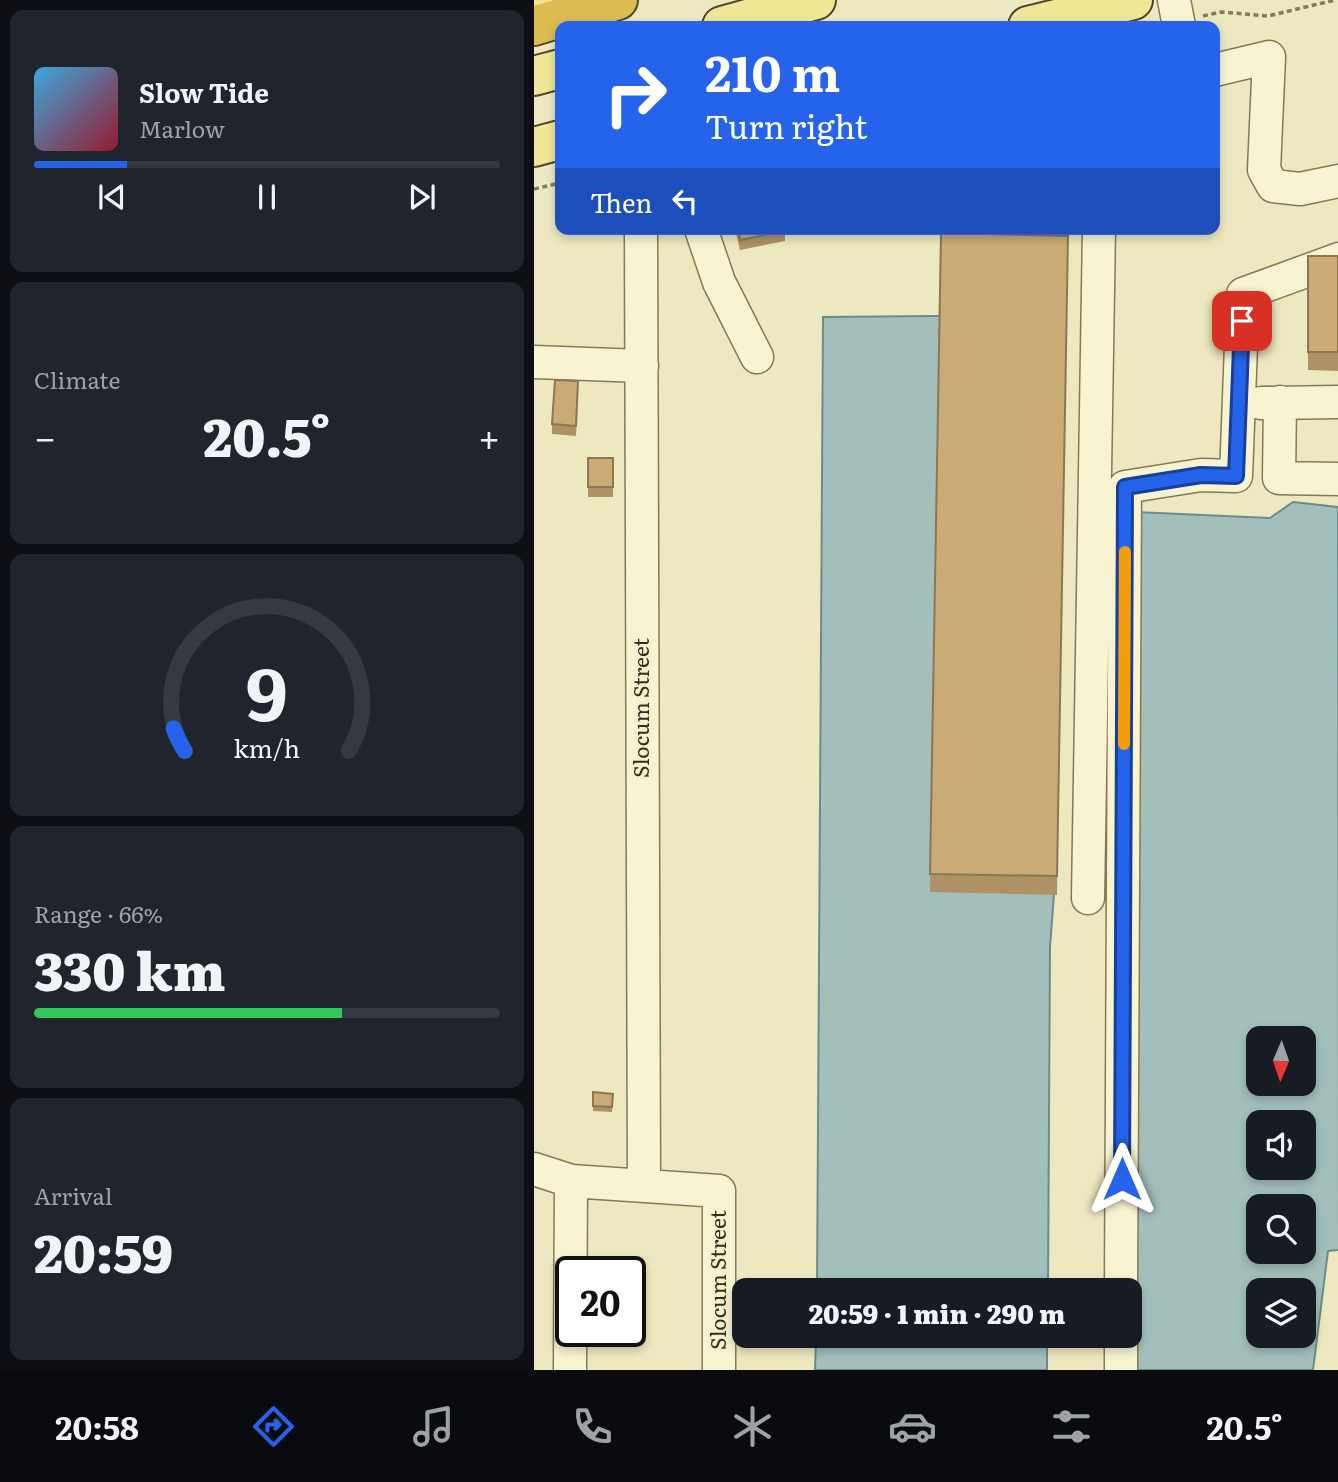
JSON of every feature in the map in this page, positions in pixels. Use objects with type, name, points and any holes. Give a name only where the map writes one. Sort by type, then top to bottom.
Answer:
[{"type":"highway","points":[[534,26],[618,0]]},
{"type":"main road","points":[[534,5],[560,0]]},
{"type":"main road","points":[[740,21],[816,0]]},
{"type":"main road","points":[[1056,21],[1112,11]]},
{"type":"main road","points":[[534,76],[555,70]]},
{"type":"main road","points":[[534,147],[555,141]]},
{"type":"street","points":[[1220,68],[1269,57],[1264,170],[1272,186],[1300,189],[1338,181]]},
{"type":"street","name":"Slocum Street","points":[[641,235],[644,1186],[719,1191],[719,1370]]},
{"type":"street","points":[[703,235],[720,282],[757,357]]},
{"type":"street","points":[[1088,898],[1099,235]]},
{"type":"street","points":[[1121,1278],[1125,487],[1201,475],[1236,476],[1243,294],[1338,259]]},
{"type":"street","points":[[534,362],[642,366]]},
{"type":"street","points":[[1280,402],[1279,478],[1338,480]]},
{"type":"street","points":[[1238,403],[1338,402]]},
{"type":"street","points":[[534,1169],[571,1181],[644,1186]]},
{"type":"street","points":[[570,1370],[571,1181]]},
{"type":"street","points":[[1121,1348],[1121,1370]]},
{"type":"path","points":[[1177,16],[1221,12],[1268,16],[1335,0]]},
{"type":"path","points":[[534,189],[555,184]]},
{"type":"water","points":[[1060,315],[1054,894],[1050,947],[1048,1278],[817,1278],[823,317]]},
{"type":"water","points":[[1293,502],[1338,507],[1339,1250],[1328,1251],[1316,1346],[1316,1278],[1246,1278],[1246,1348],[1316,1348],[1313,1370],[1127,1370],[1127,1348],[1142,1348],[1142,1278],[1128,1278],[1136,512],[1270,518]]},
{"type":"water","points":[[816,1348],[1047,1348],[1047,1370],[815,1370]]},
{"type":"building","points":[[739,235],[765,235],[740,240]]},
{"type":"building","points":[[941,235],[1068,236],[1057,876],[930,874]]},
{"type":"building","points":[[1308,256],[1338,256],[1338,352],[1308,352]]},
{"type":"building","points":[[555,380],[578,381],[576,426],[552,424]]},
{"type":"building","points":[[588,458],[613,458],[613,487],[588,487]]},
{"type":"building","points":[[593,1092],[613,1094],[612,1107],[593,1106]]},
{"type":"slow traffic","points":[[1124,744],[1125,552]]},
{"type":"route","points":[[1122,1179],[1125,487],[1201,475],[1236,476],[1242,321]]}]
